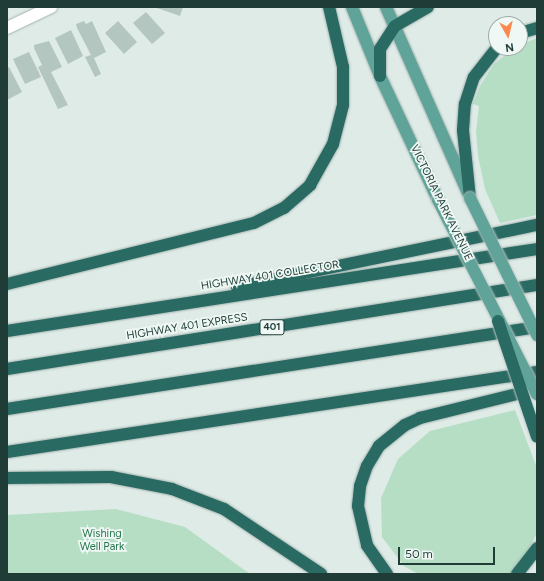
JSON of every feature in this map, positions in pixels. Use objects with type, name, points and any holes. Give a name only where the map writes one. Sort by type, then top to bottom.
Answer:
[{"type":"highway","points":[[7,284],[254,223],[289,204],[310,185],[333,144],[343,105],[343,67],[329,7]]},
{"type":"highway","points":[[380,76],[380,49],[395,26],[428,7]]},
{"type":"highway","points":[[470,198],[462,130],[465,104],[474,77],[491,56]]},
{"type":"highway","points":[[88,318],[537,225]]},
{"type":"highway","name":"HIGHWAY 401 COLLECTOR","points":[[7,331],[537,249]]},
{"type":"highway","name":"HIGHWAY 401 EXPRESS","points":[[7,369],[537,285]]},
{"type":"highway","points":[[498,321],[537,437]]},
{"type":"highway","points":[[7,409],[537,327]]},
{"type":"highway","points":[[7,452],[537,372]]},
{"type":"highway","points":[[387,574],[367,546],[358,506],[360,486],[368,466],[379,446],[405,425],[420,418],[537,389]]},
{"type":"highway","points":[[7,478],[111,477],[172,489],[224,509],[321,574]]},
{"type":"highway","points":[[517,574],[537,548]]},
{"type":"main road","name":"VICTORIA PARK AVENUE","points":[[352,7],[380,76],[438,200],[498,321],[537,394]]},
{"type":"main road","points":[[386,7],[470,198],[537,335]]},
{"type":"street","points":[[7,28],[51,7]]},
{"type":"green space","points":[[537,38],[537,215],[500,223],[485,189],[478,156],[476,132],[479,106],[473,104],[480,86],[494,64],[504,56],[528,56],[528,42]]},
{"type":"green space","points":[[515,410],[537,468],[537,533],[519,568],[510,574],[418,574],[404,566],[382,537],[381,498],[398,459],[430,431]]},
{"type":"green space","name":"Wishing Well Park","points":[[116,509],[185,527],[250,574],[7,574],[7,515]]},
{"type":"building","points":[[154,7],[183,7],[180,16]]},
{"type":"building","points":[[146,12],[165,33],[152,44],[133,23]]},
{"type":"building","points":[[84,21],[86,24],[92,21],[106,52],[94,58],[101,74],[95,77],[85,57],[91,55],[76,24]]},
{"type":"building","points":[[118,21],[137,42],[124,54],[105,33]]},
{"type":"building","points":[[71,30],[83,56],[68,64],[55,38]]},
{"type":"building","points":[[49,41],[62,67],[51,72],[68,105],[58,109],[38,67],[42,65],[34,48],[34,45]]},
{"type":"building","points":[[29,52],[41,77],[25,84],[13,59]]},
{"type":"building","points":[[9,67],[22,92],[7,100],[7,68]]}]
